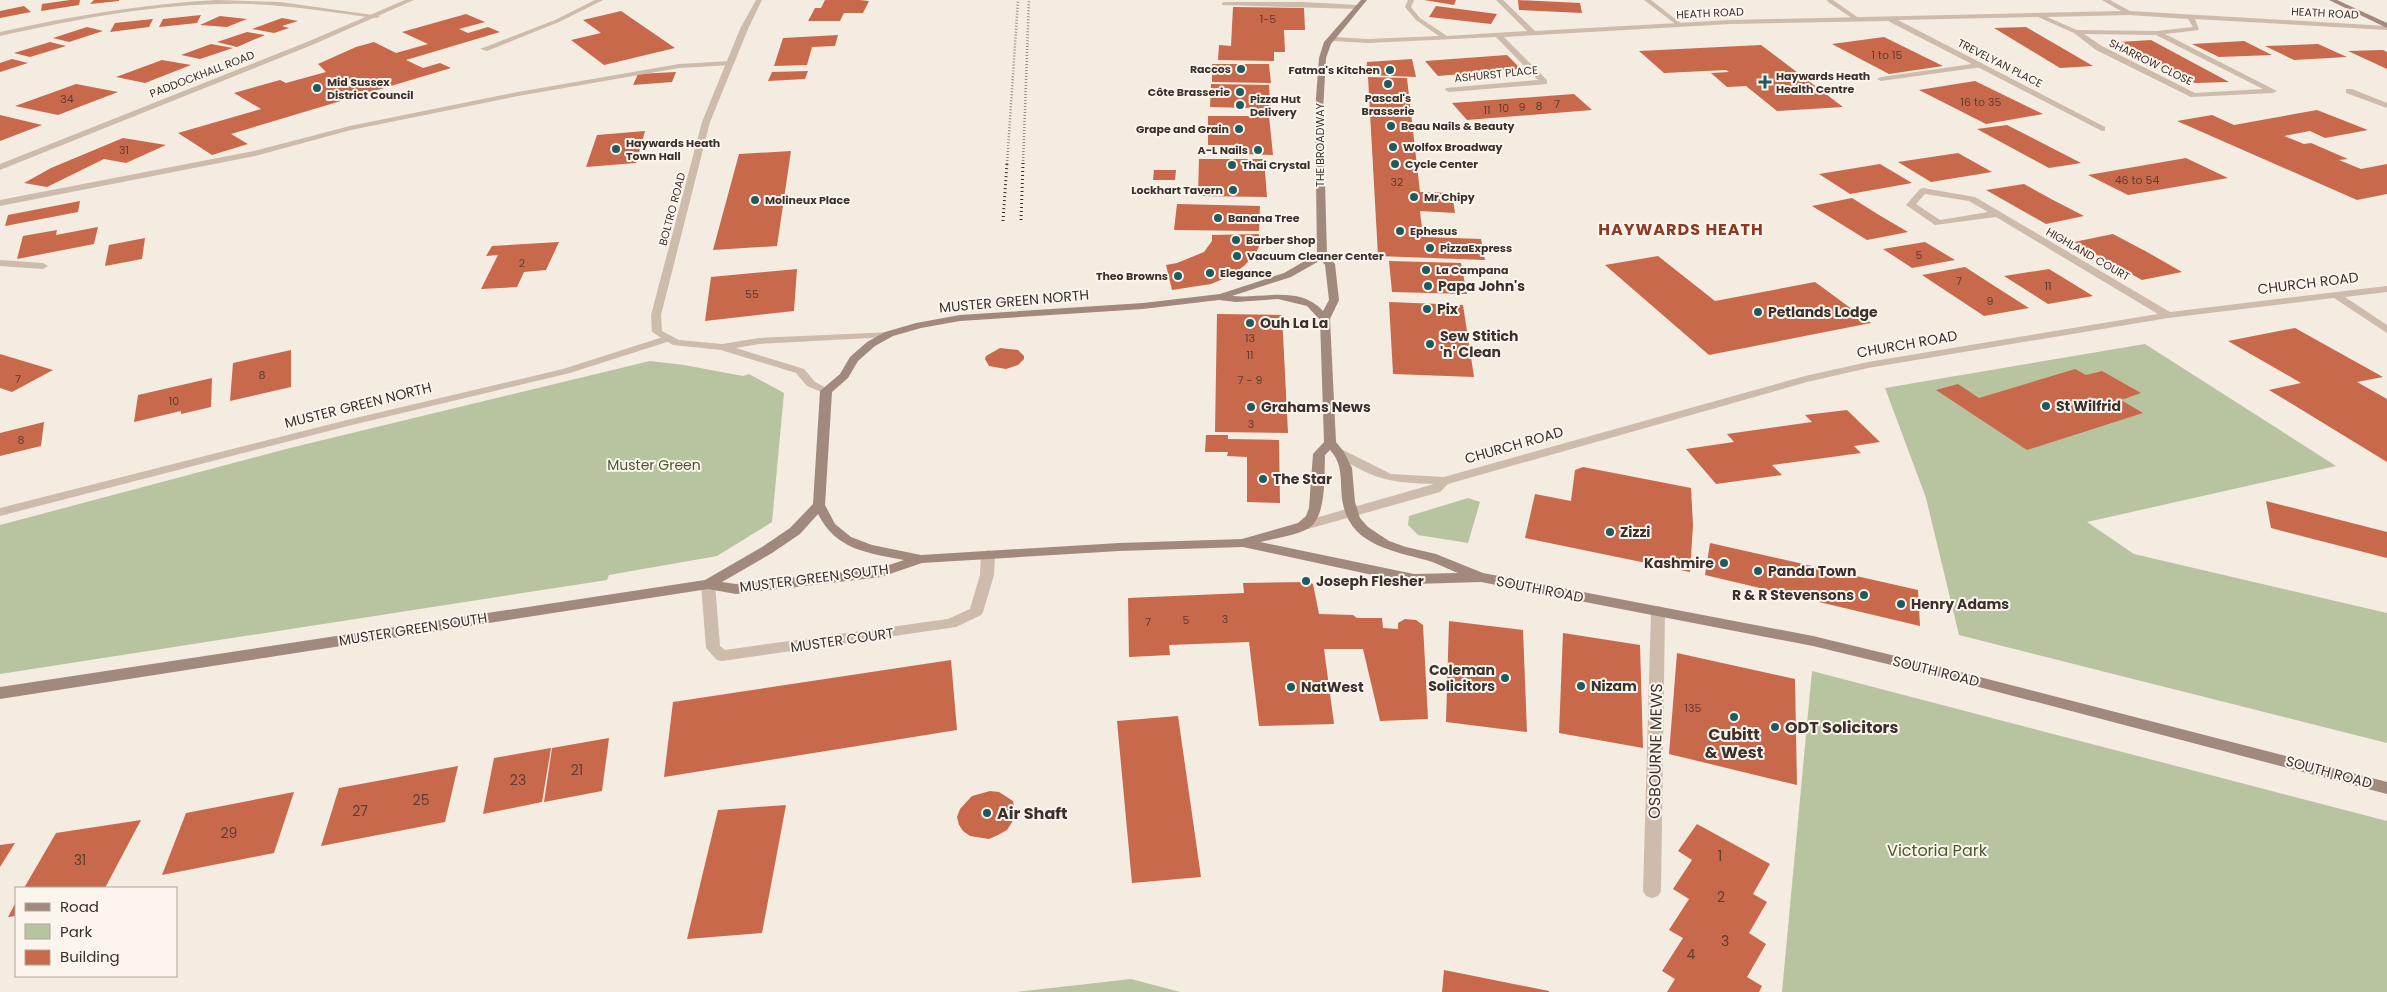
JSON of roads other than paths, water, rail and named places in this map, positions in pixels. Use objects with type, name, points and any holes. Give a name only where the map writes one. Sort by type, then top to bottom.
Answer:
[{"type":"main road","name":"THE BROADWAY","points":[[1330,443],[1326,319],[1334,300],[1330,264],[1322,255],[1319,144],[1322,60],[1326,44],[1333,39],[1364,0]]},
{"type":"main road","points":[[2332,0],[2387,27]]},
{"type":"main road","points":[[1219,297],[1281,278],[1308,267],[1322,255]]},
{"type":"main road","points":[[1219,297],[1292,298],[1311,304],[1326,319]]},
{"type":"main road","name":"MUSTER GREEN NORTH","points":[[889,334],[960,318],[1123,307],[1219,297]]},
{"type":"main road","points":[[889,334],[871,344],[854,359],[844,376],[826,392],[819,505],[830,526],[846,540],[870,549],[921,559]]},
{"type":"main road","points":[[1243,543],[1303,526],[1312,518],[1315,508],[1319,454],[1330,443],[1343,454],[1348,477],[1351,513],[1357,523],[1374,537],[1398,549],[1430,557],[1481,577]]},
{"type":"main road","points":[[708,584],[781,541],[794,531],[819,505]]},
{"type":"main road","name":"MUSTER GREEN SOUTH","points":[[0,693],[708,584],[736,589],[881,572],[921,559],[988,554],[1243,543],[1414,579],[1481,577]]},
{"type":"main road","name":"SOUTH ROAD","points":[[1481,577],[1813,641],[1941,672],[2387,788]]},
{"type":"street","name":"PADDOCKHALL ROAD","points":[[0,167],[111,120],[276,58],[411,0]]},
{"type":"street","points":[[484,49],[557,21],[600,0]]},
{"type":"street","name":"BOLTRO ROAD","points":[[666,339],[657,332],[656,315],[706,122],[744,29],[759,0]]},
{"type":"street","points":[[1411,0],[1408,7],[1418,19],[1446,38]]},
{"type":"street","points":[[1499,0],[1534,33]]},
{"type":"street","points":[[1647,0],[1680,25]]},
{"type":"street","points":[[2105,0],[2129,13]]},
{"type":"street","points":[[1830,1],[1857,19]]},
{"type":"street","points":[[0,34],[111,13],[220,2],[272,3],[377,16]]},
{"type":"street","points":[[1224,4],[1302,4],[1358,7]]},
{"type":"street","name":"HEATH ROAD","points":[[1333,39],[1368,41],[1680,25],[2129,13],[2387,27]]},
{"type":"street","name":"SHARROW CLOSE","points":[[2037,15],[2076,32],[2099,48],[2194,95],[2273,91],[2157,33]]},
{"type":"street","name":"SHARROW CLOSE","points":[[2076,32],[2157,33],[2197,29],[2191,17]]},
{"type":"street","name":"TREVELYAN PLACE","points":[[1888,18],[2102,129]]},
{"type":"street","name":"ASHURST PLACE","points":[[1449,90],[1544,82],[1498,35]]},
{"type":"street","points":[[0,203],[254,153],[366,125],[539,90],[679,66],[730,63]]},
{"type":"street","points":[[1881,79],[1979,65]]},
{"type":"street","points":[[2349,91],[2387,106]]},
{"type":"street","name":"HIGHLAND COURT","points":[[1996,214],[1938,223],[1911,206],[1923,191],[1972,199],[2168,315]]},
{"type":"street","points":[[0,263],[42,266]]},
{"type":"street","name":"CHURCH ROAD","points":[[1343,454],[1372,472],[1384,477],[1406,480],[1427,478],[1444,481],[1805,379],[1901,359],[2168,315],[2387,289]]},
{"type":"street","points":[[2334,294],[2387,330]]},
{"type":"street","name":"MUSTER GREEN NORTH","points":[[722,347],[759,341],[889,334]]},
{"type":"street","name":"MUSTER GREEN NORTH","points":[[0,512],[294,436],[587,365],[640,350],[666,339],[677,343],[722,347],[800,371],[811,384],[826,392]]},
{"type":"street","name":"CHURCH ROAD","points":[[1303,526],[1436,489],[1444,481]]},
{"type":"street","name":"MUSTER COURT","points":[[708,584],[713,648],[722,656],[951,624],[976,612],[987,575],[988,554]]},
{"type":"street","name":"OSBOURNE MEWS","points":[[1652,891],[1658,611]]},
{"type":"railway","points":[[1007,164],[1018,0]]},
{"type":"railway","points":[[1023,164],[1029,0]]},
{"type":"railway","points":[[1003,221],[1007,163]]},
{"type":"railway","points":[[1021,220],[1023,163]]},
{"type":"place","name":"Raccos","points":[[1241,69]]},
{"type":"place","name":"Fatma's Kitchen","points":[[1390,70]]},
{"type":"place","name":"Haywards Heath Health Centre","points":[[1765,82]]},
{"type":"place","name":"Pascal's Brasserie","points":[[1388,84]]},
{"type":"place","name":"Mid Sussex District Council","points":[[317,88]]},
{"type":"place","name":"Côte Brasserie","points":[[1240,92]]},
{"type":"place","name":"Pizza Hut Delivery","points":[[1240,105]]},
{"type":"place","name":"Beau Nails & Beauty","points":[[1391,126]]},
{"type":"place","name":"Grape and Grain","points":[[1239,129]]},
{"type":"place","name":"Wolfox Broadway","points":[[1393,147]]},
{"type":"place","name":"Haywards Heath Town Hall","points":[[616,149]]},
{"type":"place","name":"A-L Nails","points":[[1258,150]]},
{"type":"place","name":"Cycle Center","points":[[1395,164]]},
{"type":"place","name":"Thai Crystal","points":[[1232,165]]},
{"type":"place","name":"Lockhart Tavern","points":[[1233,190]]},
{"type":"place","name":"Mr Chipy","points":[[1414,197]]},
{"type":"place","name":"Molineux Place","points":[[755,200]]},
{"type":"place","name":"Banana Tree","points":[[1218,218]]},
{"type":"place","name":"Ephesus","points":[[1400,231]]},
{"type":"place","name":"Barber Shop","points":[[1236,240]]},
{"type":"place","name":"PizzaExpress","points":[[1430,248]]},
{"type":"place","name":"Vacuum Cleaner Center","points":[[1237,256]]},
{"type":"place","name":"La Campana","points":[[1426,270]]},
{"type":"place","name":"Elegance","points":[[1210,273]]},
{"type":"place","name":"Theo Browns","points":[[1178,276]]},
{"type":"place","name":"Papa John's","points":[[1428,286]]},
{"type":"place","name":"Pix","points":[[1427,309]]},
{"type":"place","name":"Petlands Lodge","points":[[1758,312]]},
{"type":"place","name":"Ouh La La","points":[[1250,323]]},
{"type":"place","name":"Sew Stitich 'n' Clean","points":[[1430,344]]},
{"type":"place","name":"St Wilfrid","points":[[2046,406]]},
{"type":"place","name":"Grahams News","points":[[1251,407]]},
{"type":"place","name":"The Star","points":[[1263,479]]},
{"type":"place","name":"Zizzi","points":[[1610,532]]},
{"type":"place","name":"Kashmire","points":[[1724,563]]},
{"type":"place","name":"Panda Town","points":[[1758,571]]},
{"type":"place","name":"Joseph Flesher","points":[[1306,581]]},
{"type":"place","name":"R & R Stevensons","points":[[1864,595]]},
{"type":"place","name":"Henry Adams","points":[[1901,604]]},
{"type":"place","name":"Coleman Solicitors","points":[[1505,678]]},
{"type":"place","name":"Nizam","points":[[1581,686]]},
{"type":"place","name":"NatWest","points":[[1291,687]]},
{"type":"place","name":"Cubitt & West","points":[[1734,717]]},
{"type":"place","name":"ODT Solicitors","points":[[1775,727]]},
{"type":"place","name":"Air Shaft","points":[[987,813]]},
{"type":"district","name":"HAYWARDS HEATH","points":[[1681,229]]},
{"type":"park label","name":"Muster Green","points":[[654,465]]},
{"type":"park label","name":"Victoria Park","points":[[1937,850]]}]
